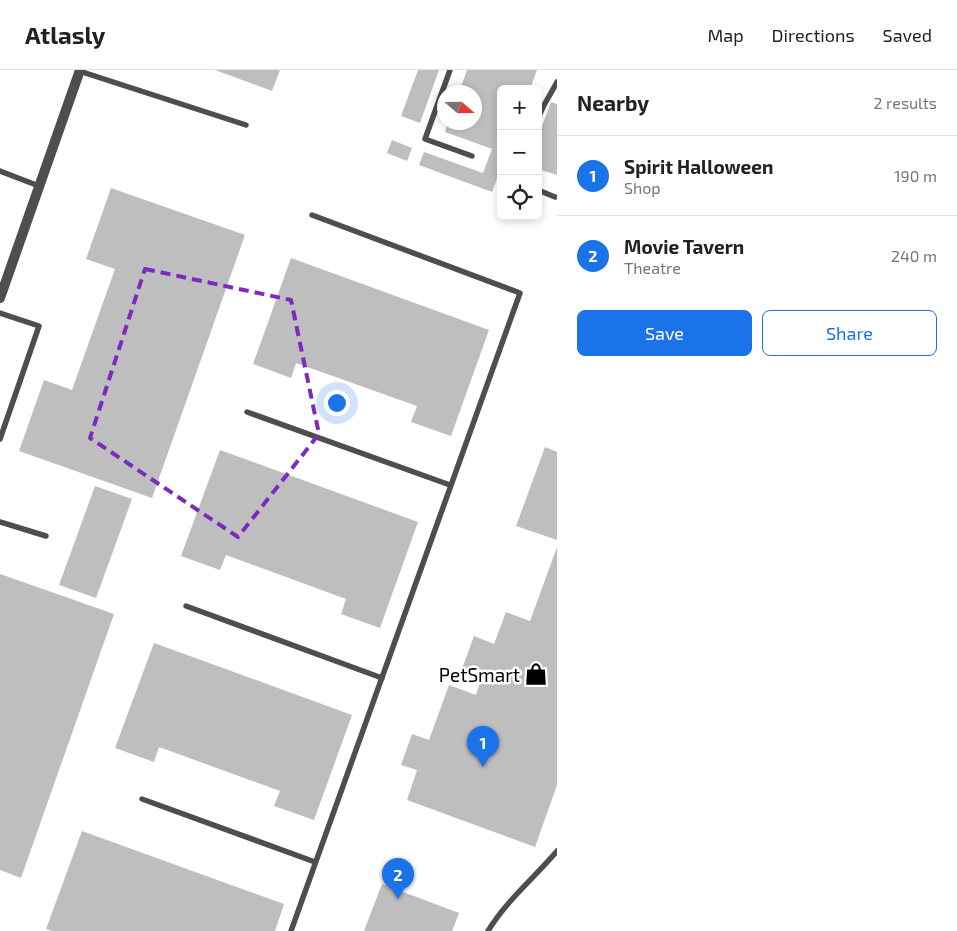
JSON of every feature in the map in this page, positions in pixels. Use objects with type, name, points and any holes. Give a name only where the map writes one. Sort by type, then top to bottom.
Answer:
[{"type":"street","points":[[0,298],[79,70]]},
{"type":"lane","points":[[79,70],[246,125]]},
{"type":"lane","points":[[450,70],[425,139],[472,156]]},
{"type":"lane","points":[[542,108],[557,82]]},
{"type":"lane","points":[[0,171],[39,186]]},
{"type":"lane","points":[[542,192],[555,197]]},
{"type":"lane","points":[[291,931],[520,293],[312,215]]},
{"type":"lane","points":[[0,313],[39,326],[0,439]]},
{"type":"lane","points":[[247,412],[450,485]]},
{"type":"lane","points":[[0,522],[46,536]]},
{"type":"lane","points":[[186,606],[382,678]]},
{"type":"lane","points":[[142,799],[315,862]]},
{"type":"lane","points":[[488,931],[512,898],[538,874],[557,851]]},
{"type":"highlighted area","points":[[145,269],[291,300],[319,434],[238,537],[90,438]]},
{"type":"building","points":[[215,70],[280,70],[272,91]]},
{"type":"building","points":[[418,70],[439,70],[420,123],[401,116]]},
{"type":"building","points":[[467,70],[537,70],[531,85],[497,85],[497,179],[492,192],[419,165],[424,152],[483,173],[492,149],[445,132],[446,130],[482,130],[482,85],[462,85]]},
{"type":"building","points":[[551,102],[557,104],[557,175],[542,170],[542,126]]},
{"type":"building","points":[[392,140],[412,148],[407,161],[387,153]]},
{"type":"building","points":[[111,188],[245,235],[152,498],[19,451],[44,380],[72,390],[115,269],[86,259]]},
{"type":"building","points":[[291,258],[489,330],[451,436],[411,422],[417,406],[296,363],[291,378],[253,364]]},
{"type":"building","points":[[545,447],[557,452],[557,540],[516,526]]},
{"type":"building","points":[[220,450],[418,522],[380,628],[341,614],[346,599],[226,555],[220,570],[181,556]]},
{"type":"building","points":[[95,486],[132,499],[96,598],[59,585]]},
{"type":"building","points":[[557,547],[557,785],[535,847],[407,800],[417,770],[401,765],[412,734],[429,740],[449,685],[476,695],[482,676],[462,669],[474,636],[494,644],[506,612],[530,621]]},
{"type":"building","points":[[0,574],[114,614],[21,878],[0,870]]},
{"type":"building","points":[[154,643],[352,715],[314,820],[274,806],[280,791],[159,747],[154,762],[115,748]]},
{"type":"building","points":[[82,831],[284,904],[275,931],[52,931],[46,929]]},
{"type":"building","points":[[382,884],[459,913],[452,931],[364,931]]},
{"type":"place","name":"PetSmart","points":[[536,674]]},
{"type":"place","name":"Spirit Halloween","points":[[483,767]]},
{"type":"place","name":"Movie Tavern","points":[[398,899]]}]
